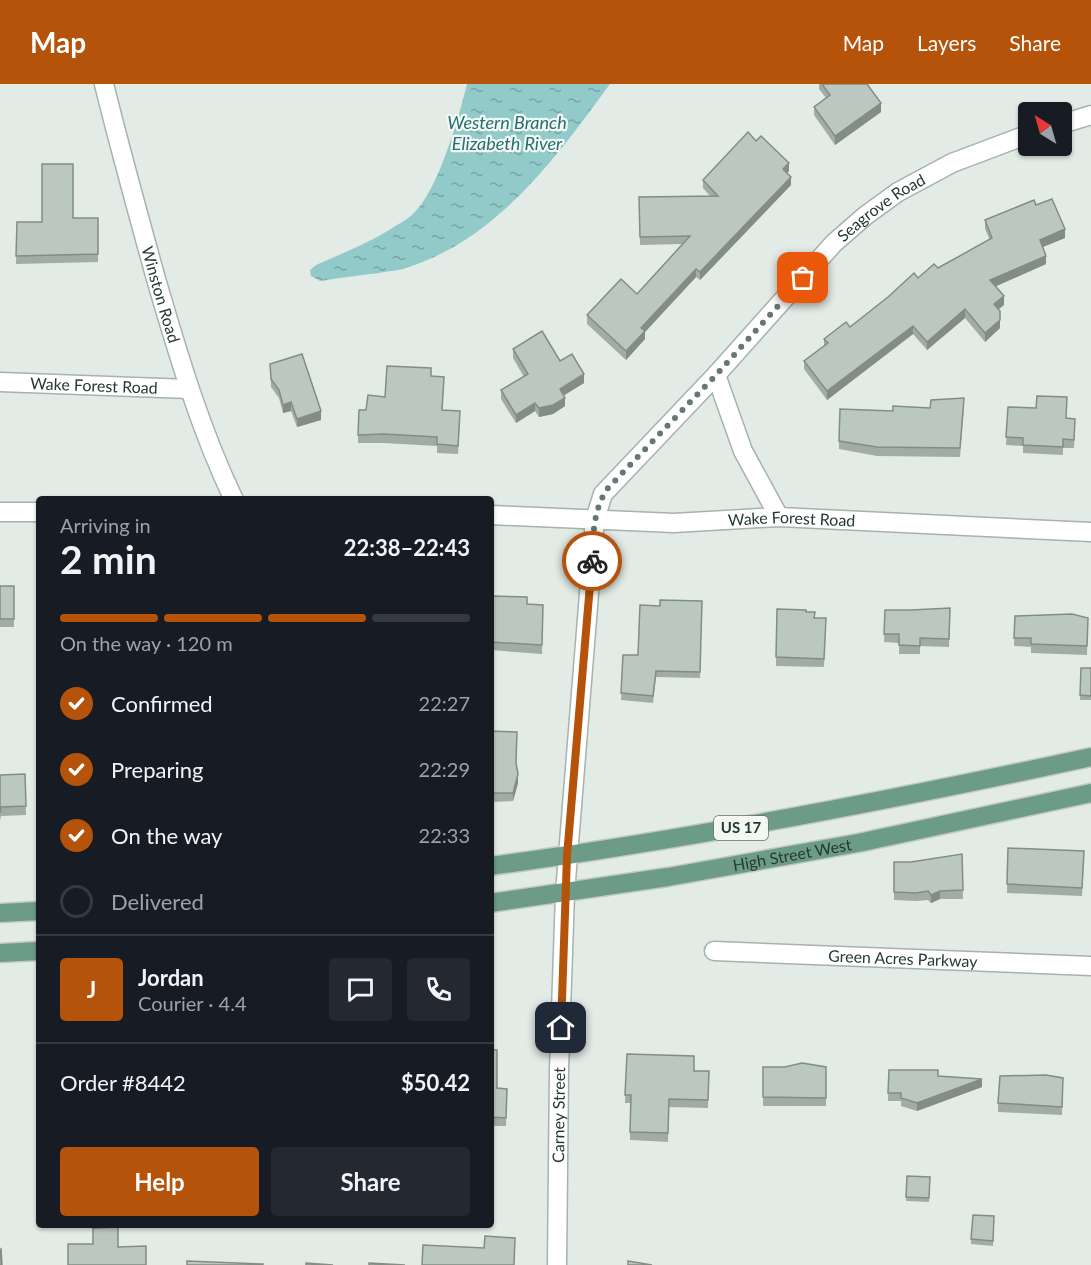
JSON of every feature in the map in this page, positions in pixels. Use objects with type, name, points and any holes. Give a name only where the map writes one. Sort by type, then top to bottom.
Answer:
[{"type":"main road","name":"US 17","points":[[494,865],[722,831],[914,796],[1091,757]]},
{"type":"main road","name":"High Street West","points":[[494,902],[668,877],[858,843],[1091,794]]},
{"type":"main road","points":[[0,913],[36,911]]},
{"type":"main road","points":[[0,953],[36,951]]},
{"type":"street","name":"Winston Road","points":[[104,84],[127,176],[189,389],[214,458],[232,496]]},
{"type":"street","points":[[1072,121],[1091,115]]},
{"type":"street","name":"Seagrove Road","points":[[565,893],[595,519],[603,494],[716,375],[834,243],[865,216],[898,192],[952,163],[1018,138]]},
{"type":"street","points":[[716,375],[743,451],[779,517]]},
{"type":"street","name":"Wake Forest Road","points":[[0,382],[189,389]]},
{"type":"street","points":[[0,512],[36,512]]},
{"type":"street","name":"Wake Forest Road","points":[[494,515],[674,523],[779,517],[1091,532]]},
{"type":"street","name":"Carney Street","points":[[557,1265],[559,1070],[565,893]]},
{"type":"street","name":"Green Acres Parkway","points":[[714,951],[1091,966]]},
{"type":"water","name":"Western Branch Elizabeth River","points":[[467,84],[610,84],[546,167],[496,217],[469,237],[439,255],[403,269],[320,281],[311,276],[310,270],[316,265],[385,233],[411,216],[422,203],[431,189],[446,153]]},
{"type":"building","points":[[822,84],[867,84],[881,103],[835,136],[814,107],[830,95]]},
{"type":"building","points":[[748,132],[756,141],[761,136],[789,163],[783,169],[791,177],[700,272],[696,269],[641,328],[645,331],[626,351],[587,315],[621,279],[637,294],[690,236],[640,237],[639,197],[718,196],[703,180]]},
{"type":"building","points":[[42,164],[73,164],[73,218],[98,218],[98,254],[16,256],[17,222],[42,222]]},
{"type":"building","points":[[1052,199],[1065,229],[1040,240],[1046,256],[990,280],[1004,296],[994,304],[1000,311],[1000,320],[985,333],[965,309],[927,342],[913,326],[827,391],[804,361],[828,343],[824,339],[846,322],[850,327],[914,273],[918,278],[934,264],[938,268],[992,238],[985,220],[1034,200],[1036,205]]},
{"type":"building","points":[[542,331],[560,361],[572,354],[584,374],[560,389],[565,398],[553,405],[539,408],[535,403],[516,415],[501,390],[528,374],[513,349]]},
{"type":"building","points":[[302,354],[321,411],[297,419],[291,402],[283,405],[279,390],[271,379],[270,364]]},
{"type":"building","points":[[387,366],[431,368],[431,376],[444,377],[442,410],[460,411],[458,446],[437,444],[437,437],[358,435],[359,410],[366,410],[368,395],[385,397]]},
{"type":"building","points":[[1037,396],[1067,397],[1066,418],[1075,419],[1074,440],[1063,439],[1063,447],[1023,445],[1023,438],[1006,437],[1008,407],[1036,408]]},
{"type":"building","points":[[964,398],[960,448],[877,447],[839,441],[840,409],[893,411],[893,406],[930,408],[931,400]]},
{"type":"building","points":[[0,586],[14,586],[14,619],[0,619]]},
{"type":"building","points":[[494,596],[527,597],[527,604],[543,605],[542,645],[494,642]]},
{"type":"building","points":[[660,600],[702,601],[700,672],[656,671],[653,696],[621,693],[623,655],[638,655],[640,605],[660,606]]},
{"type":"building","points":[[950,608],[949,639],[920,638],[920,646],[899,645],[899,634],[884,634],[885,610]]},
{"type":"building","points":[[777,609],[806,610],[806,612],[815,612],[814,618],[826,618],[824,659],[776,657]]},
{"type":"building","points":[[1072,614],[1088,618],[1087,646],[1031,644],[1031,638],[1014,638],[1015,616]]},
{"type":"building","points":[[1081,668],[1091,668],[1091,696],[1080,695]]},
{"type":"building","points":[[494,731],[517,732],[518,774],[513,793],[494,793]]},
{"type":"building","points":[[25,774],[26,806],[1,807],[0,813],[0,775]]},
{"type":"building","points":[[1008,848],[1084,851],[1082,888],[1007,884]]},
{"type":"building","points":[[962,854],[963,890],[940,891],[931,895],[928,891],[894,892],[894,862],[911,862]]},
{"type":"building","points":[[494,1050],[497,1050],[497,1088],[507,1089],[506,1118],[494,1117]]},
{"type":"building","points":[[627,1054],[694,1056],[694,1071],[709,1071],[708,1100],[669,1099],[668,1133],[630,1132],[631,1095],[625,1095]]},
{"type":"building","points":[[802,1063],[826,1067],[826,1098],[763,1097],[763,1067],[785,1067]]},
{"type":"building","points":[[889,1070],[938,1070],[938,1076],[982,1079],[917,1103],[901,1098],[901,1093],[888,1093]]},
{"type":"building","points":[[1046,1075],[1063,1078],[1062,1107],[998,1103],[1000,1076]]},
{"type":"building","points":[[907,1176],[930,1177],[929,1198],[906,1197]]},
{"type":"building","points":[[973,1215],[994,1216],[993,1241],[971,1239]]},
{"type":"building","points":[[93,1228],[118,1228],[118,1247],[146,1246],[146,1265],[68,1265],[68,1244],[93,1244]]},
{"type":"building","points":[[485,1236],[515,1238],[514,1265],[422,1265],[423,1245],[484,1248]]},
{"type":"building","points":[[0,1250],[2,1265],[0,1265]]},
{"type":"building","points":[[187,1261],[263,1264],[263,1265],[187,1265]]},
{"type":"building","points":[[628,1261],[652,1265],[628,1265]]},
{"type":"building","points":[[306,1263],[333,1265],[306,1265]]},
{"type":"building","points":[[369,1263],[405,1265],[369,1265]]},
{"type":"way so far","points":[[592,561],[595,519],[603,494],[716,375],[803,278]]},
{"type":"route","points":[[561,1028],[567,856],[592,561]]}]
